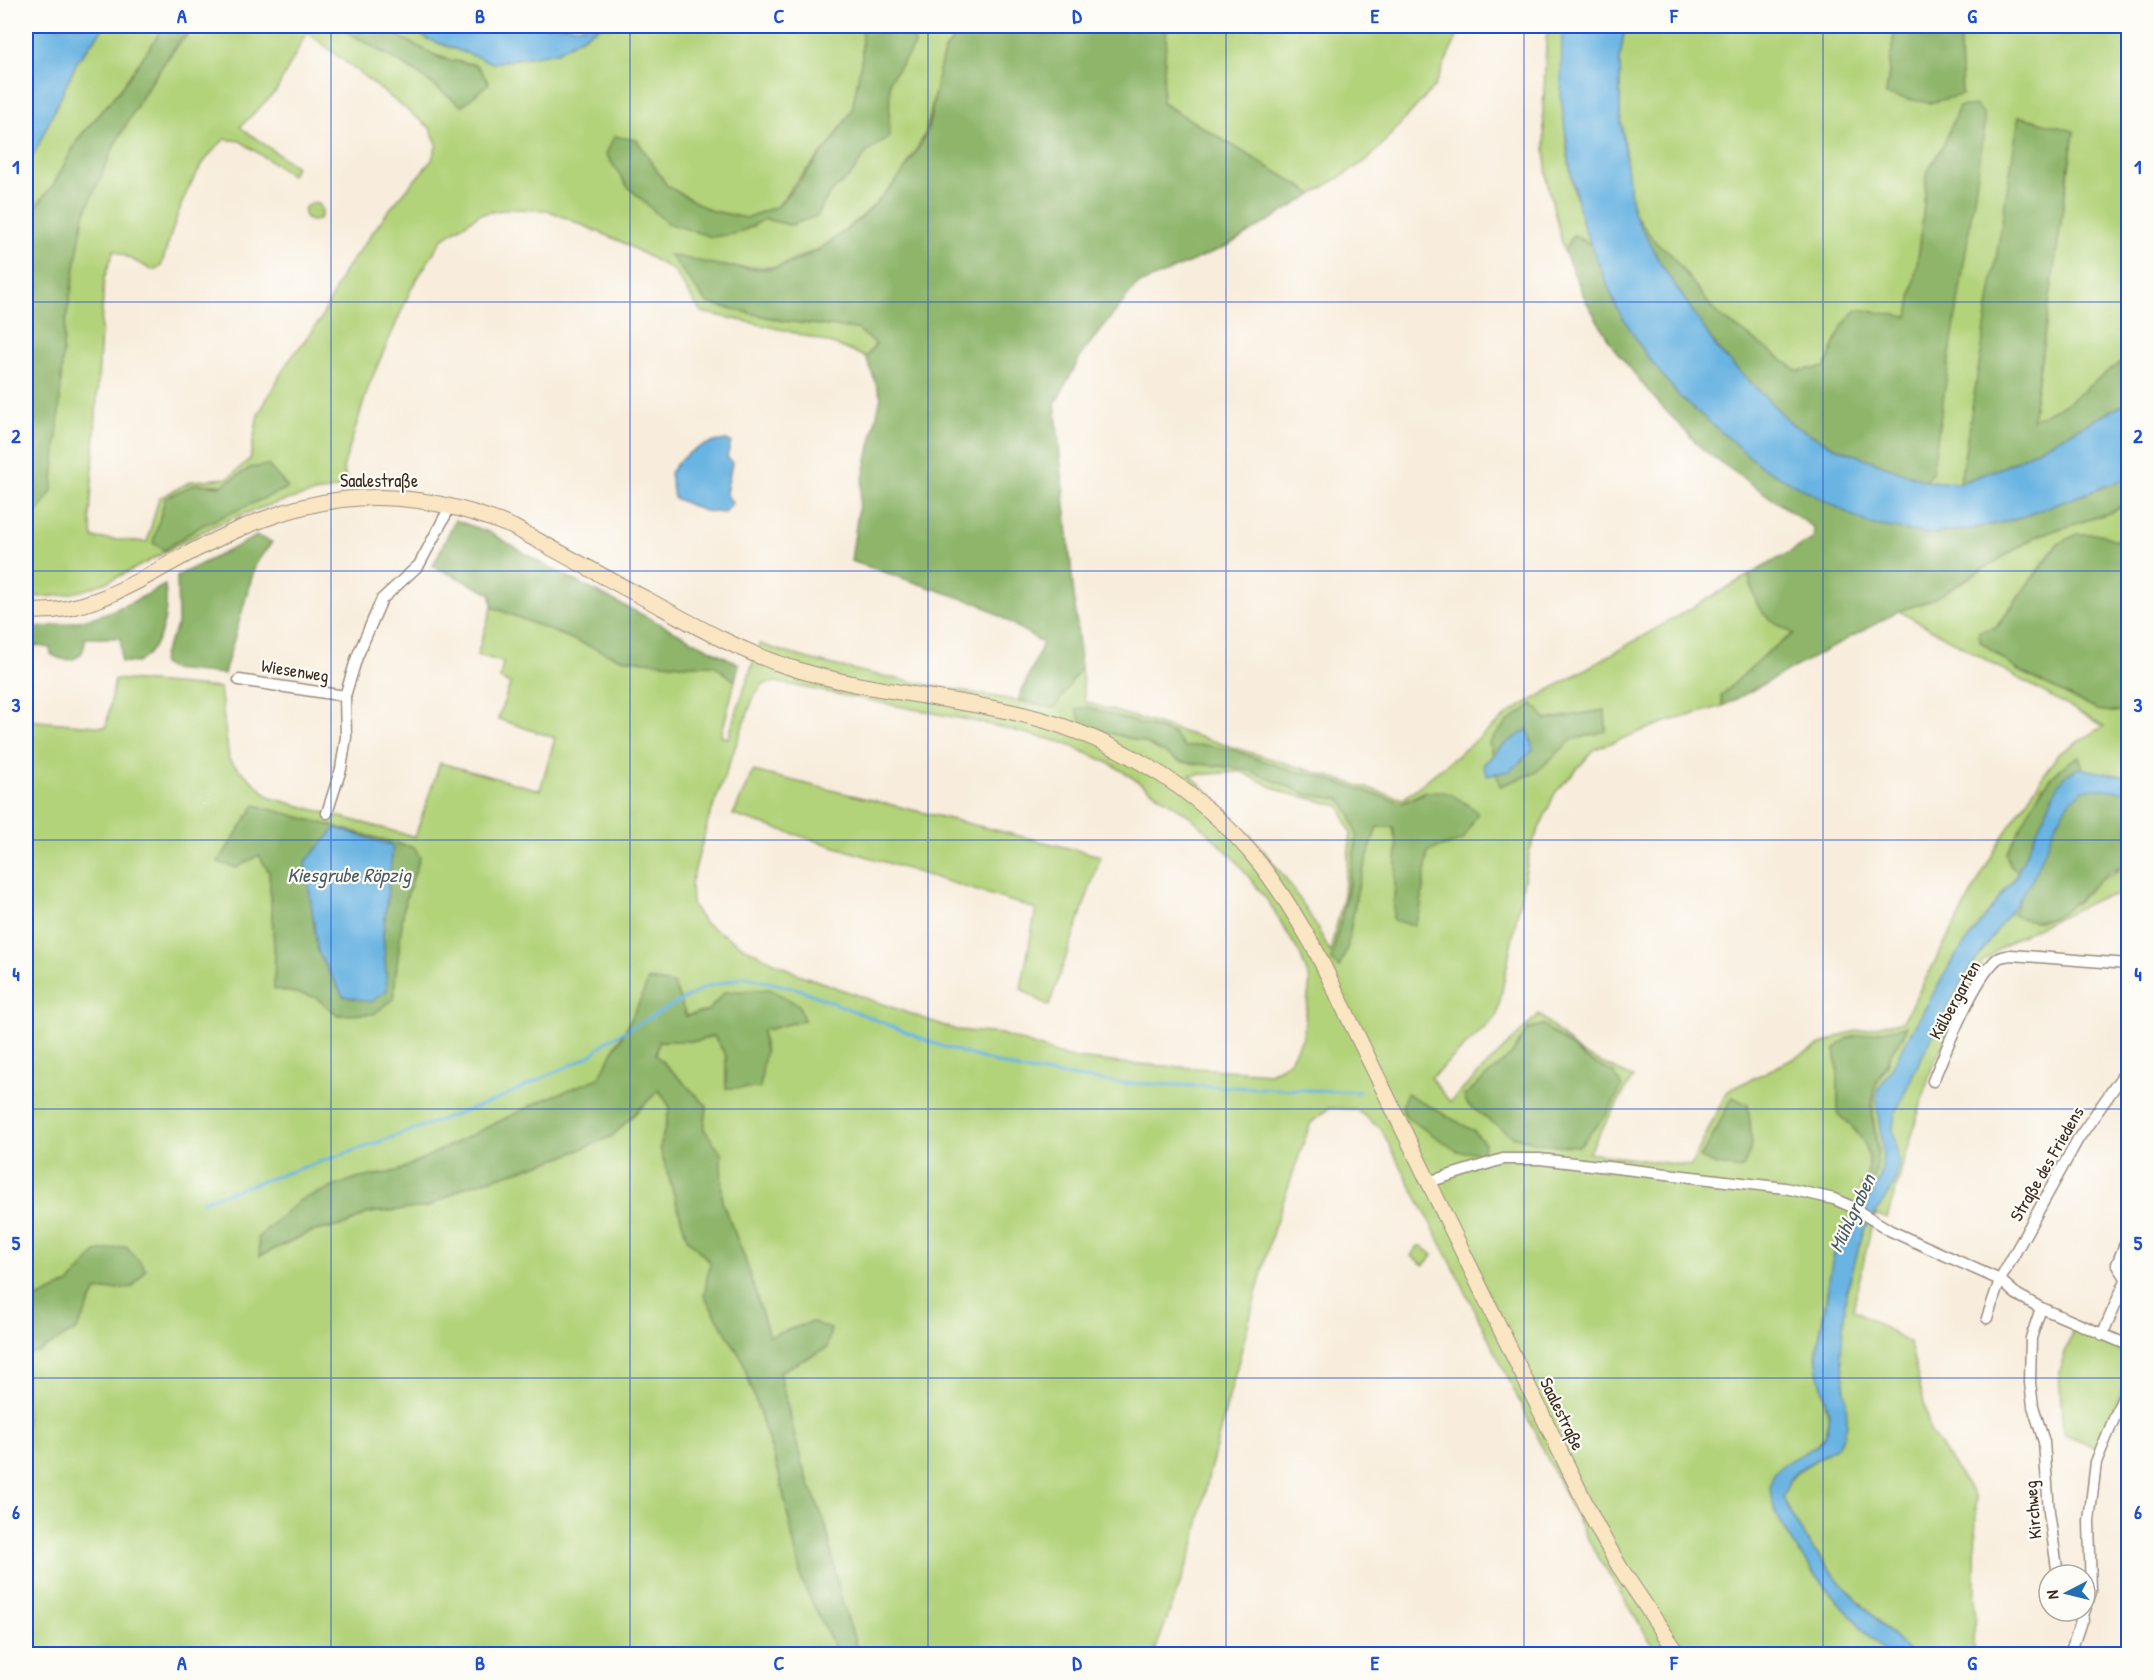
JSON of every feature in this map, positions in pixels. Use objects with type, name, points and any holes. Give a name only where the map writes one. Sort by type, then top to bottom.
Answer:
[{"type":"street","name":"Saalestraße","points":[[26,610],[61,610],[108,597],[227,534],[290,509],[351,498],[425,500],[451,505],[513,528],[690,623],[758,656],[831,678],[1035,717],[1112,747],[1170,781],[1230,831],[1259,863],[1289,904],[1316,951],[1596,1525],[1625,1576],[1678,1654]]},
{"type":"street","points":[[327,813],[342,769],[346,737],[345,696],[357,657],[382,599],[418,565],[451,505]]},
{"type":"street","name":"Wiesenweg","points":[[239,680],[345,696]]},
{"type":"street","name":"Kälbergarten","points":[[1933,1081],[1960,1018],[1988,970],[1999,957],[2011,955],[2128,964]]},
{"type":"street","name":"Straße des Friedens","points":[[1987,1318],[2001,1280],[2078,1139],[2128,1068]]},
{"type":"street","points":[[1428,1182],[1503,1159],[1540,1159],[1785,1188],[1817,1195],[1850,1206],[1874,1221],[2001,1280],[2016,1294],[2041,1308],[2128,1345]]},
{"type":"street","points":[[2102,1335],[2127,1281],[2117,1264],[2125,1244]]},
{"type":"street","name":"Kirchweg","points":[[2041,1308],[2031,1338],[2030,1383],[2033,1406],[2044,1442],[2049,1512],[2056,1563]]},
{"type":"street","points":[[2090,1563],[2089,1521],[2096,1462],[2128,1385]]},
{"type":"street","points":[[2070,1654],[2082,1623]]},
{"type":"green space","points":[[105,26],[159,26],[158,36],[119,91],[78,139],[54,184],[26,219],[26,171],[78,60]]},
{"type":"green space","points":[[159,26],[197,26],[179,41],[149,85],[114,146],[84,215],[64,332],[52,491],[34,518],[26,503],[26,327],[31,314],[31,263],[26,252],[26,219],[54,184],[78,139],[119,91],[158,36]]},
{"type":"green space","points":[[197,26],[337,26],[413,70],[462,106],[477,65],[450,60],[428,52],[385,26],[408,26],[428,39],[493,63],[557,52],[601,26],[862,26],[862,57],[853,110],[831,143],[793,185],[778,206],[746,218],[709,210],[667,186],[637,140],[606,154],[739,233],[765,219],[790,225],[817,216],[829,194],[850,176],[866,153],[889,136],[889,80],[915,45],[910,26],[967,26],[944,51],[926,132],[901,176],[865,214],[823,247],[777,267],[724,267],[671,256],[707,303],[784,321],[857,329],[876,344],[866,357],[805,336],[701,312],[673,270],[622,242],[547,210],[508,209],[480,214],[442,239],[412,287],[369,385],[343,468],[349,486],[313,493],[243,514],[208,529],[121,576],[98,585],[74,593],[50,597],[26,596],[26,503],[27,507],[52,491],[62,353],[70,283],[88,202],[113,148],[149,87],[179,44]],"holes":[[[307,32],[430,128],[437,144],[432,160],[389,210],[343,273],[321,319],[286,365],[258,415],[250,459],[228,478],[192,481],[159,498],[147,542],[93,538],[90,517],[104,279],[114,250],[152,270],[161,267],[184,198],[201,166],[225,139],[240,141],[291,175],[296,167],[240,127],[276,91]],[[195,484],[288,488],[201,526],[164,550]]]},
{"type":"green space","points":[[337,26],[385,26],[402,38],[442,59],[477,65],[489,83],[462,106],[413,70]]},
{"type":"green space","points":[[862,26],[910,26],[915,45],[890,80],[889,137],[866,153],[850,176],[829,194],[817,216],[790,225],[765,219],[739,233],[712,237],[667,223],[627,186],[606,154],[614,136],[637,140],[667,186],[709,210],[746,218],[778,206],[831,143],[852,110],[862,57]]},
{"type":"green space","points":[[967,26],[1167,26],[1162,103],[1313,194],[1227,246],[1137,285],[1083,352],[1055,404],[1081,667],[1055,708],[1018,700],[1043,643],[982,605],[851,561],[862,483],[881,397],[866,357],[876,344],[857,329],[784,321],[707,303],[670,255],[724,266],[766,269],[799,260],[843,232],[884,194],[902,174],[916,153],[929,123],[944,53],[951,42]]},
{"type":"green space","points":[[1166,26],[1462,26],[1434,87],[1369,159],[1313,194],[1162,103]]},
{"type":"green space","points":[[1547,26],[1562,26],[1563,109],[1569,165],[1591,245],[1574,235],[1564,251],[1547,181],[1543,112]]},
{"type":"green space","points":[[1625,26],[1895,26],[1886,95],[1962,95],[1959,26],[2128,26],[2128,357],[2065,404],[2032,421],[2074,132],[2020,117],[1960,483],[1925,481],[1932,473],[1959,107],[1945,142],[1927,172],[1920,246],[1908,317],[1843,325],[1825,367],[1798,371],[1716,313],[1668,251],[1656,243],[1633,212],[1620,114],[1620,58]]},
{"type":"green space","points":[[1895,26],[1959,26],[1962,95],[1929,103],[1886,95]]},
{"type":"green space","points":[[1975,105],[1983,113],[1985,126],[1932,473],[1925,481],[1832,446],[1793,425],[1719,351],[1659,261],[1633,212],[1656,243],[1668,251],[1716,313],[1798,371],[1825,367],[1843,325],[1857,309],[1908,317],[1920,246],[1927,172],[1945,142],[1959,107]]},
{"type":"green space","points":[[2019,116],[2074,131],[2032,420],[2065,404],[2128,357],[2128,398],[2125,404],[2006,466],[1960,483]]},
{"type":"green space","points":[[309,203],[317,203],[322,208],[320,219],[309,221],[304,216],[304,208]]},
{"type":"green space","points":[[1573,235],[1591,245],[1617,308],[1729,437],[1762,467],[1971,529],[2016,519],[2128,478],[2128,500],[2112,512],[2037,536],[1932,600],[1899,611],[1723,706],[1721,696],[1769,651],[1794,634],[1774,623],[1762,612],[1754,598],[1749,575],[1813,539],[1814,528],[1703,450],[1654,398],[1613,347],[1586,301],[1564,251]]},
{"type":"green space","points":[[26,252],[33,279],[33,289],[26,327]]},
{"type":"green space","points":[[268,465],[288,488],[201,526],[164,550],[153,543],[165,498],[195,484],[221,486],[250,468]]},
{"type":"green space","points":[[2128,500],[2128,545],[2058,543],[1996,627],[1979,632],[2016,670],[2097,710],[2113,712],[2128,710],[2128,788],[2043,785],[2020,832],[2006,853],[2076,904],[2095,883],[2128,865],[2128,895],[2102,897],[2014,939],[1982,962],[1932,1067],[1887,1219],[1876,1214],[1853,1309],[1910,1343],[1930,1431],[1976,1498],[1974,1654],[1911,1654],[1823,1562],[1794,1520],[1783,1497],[1795,1474],[1833,1448],[1841,1438],[1847,1424],[1841,1354],[1842,1322],[1855,1256],[1866,1226],[1849,1218],[1852,1221],[1834,1254],[1816,1357],[1829,1420],[1825,1438],[1815,1448],[1777,1471],[1787,1534],[1837,1600],[1887,1654],[1658,1654],[1586,1537],[1457,1274],[1381,1129],[1355,1109],[1329,1108],[1310,1124],[1272,1234],[1209,1473],[1194,1546],[1154,1654],[859,1654],[840,1595],[826,1526],[802,1465],[779,1372],[827,1348],[812,1322],[769,1337],[744,1256],[722,1202],[720,1153],[704,1129],[707,1106],[656,1055],[658,1041],[697,1041],[714,1036],[726,1056],[726,1087],[765,1052],[762,1031],[804,1020],[725,992],[708,1011],[685,1016],[648,980],[637,1011],[617,1043],[600,1078],[543,1100],[398,1171],[351,1180],[260,1255],[310,1232],[345,1225],[368,1213],[428,1207],[465,1187],[563,1157],[612,1136],[659,1090],[670,1107],[660,1148],[687,1238],[710,1262],[705,1296],[742,1359],[779,1473],[802,1582],[838,1654],[26,1654],[26,1353],[38,1352],[77,1329],[96,1291],[133,1287],[96,1252],[70,1283],[26,1303],[26,720],[106,727],[115,679],[220,688],[229,760],[271,798],[415,837],[440,763],[540,790],[555,738],[498,719],[510,684],[500,679],[503,662],[477,655],[492,607],[619,658],[682,665],[714,665],[735,681],[721,736],[728,738],[759,644],[868,673],[1054,708],[1081,667],[1085,702],[1403,799],[1511,712],[1749,575],[1762,612],[1775,623],[1794,633],[1769,651],[1721,696],[1723,706],[1660,724],[1595,749],[1555,793],[1530,849],[1497,1016],[1431,1078],[1450,1102],[1539,1014],[1580,1053],[1633,1077],[1588,1153],[1691,1166],[1727,1091],[1844,1034],[1903,1021],[2001,839],[2058,754],[2104,726],[1899,611],[1954,587],[2037,536],[2112,512]],"holes":[[[776,682],[974,721],[1065,743],[1113,765],[1190,816],[1234,858],[1270,904],[1300,954],[1310,981],[1303,1037],[1289,1062],[1270,1073],[1120,1063],[1068,1057],[1001,1034],[956,1030],[798,974],[742,946],[704,923],[692,904],[691,884],[708,821],[754,696],[763,684]],[[1532,704],[1546,720],[1605,710],[1606,730],[1572,740],[1553,756]],[[1126,719],[1173,733],[1184,747],[1203,745],[1233,750],[1292,771],[1310,774],[1403,803],[1425,791],[1463,840],[1428,851],[1393,920],[1397,848],[1393,827],[1377,827],[1358,886],[1347,949],[1339,967],[1341,920],[1357,837],[1351,815],[1341,799],[1309,795],[1246,769],[1181,762],[1144,742],[1083,726]],[[1242,772],[1283,792],[1340,806],[1351,834],[1343,899],[1330,952],[1285,878],[1232,816],[1190,775]],[[259,855],[420,857],[404,905],[393,999],[338,1015],[315,997],[274,989],[275,959],[269,872]],[[1543,1025],[1586,1059],[1606,1115],[1579,1145],[1484,1115],[1468,1105],[1464,1096],[1511,1055],[1528,1029]],[[1906,1026],[1904,1036],[1891,1051],[1887,1065],[1875,1087],[1873,1116],[1878,1152],[1865,1195],[1860,1189],[1866,1177],[1869,1157],[1861,1139],[1838,1113],[1838,1070],[1835,1049],[1878,1033]],[[1406,1094],[1474,1131],[1485,1144]],[[1733,1098],[1748,1105],[1750,1121],[1749,1155],[1741,1169],[1700,1157],[1711,1142]]]},
{"type":"green space","points":[[455,520],[491,533],[546,566],[739,664],[735,681],[714,665],[682,665],[619,658],[492,607],[491,594],[433,566]]},
{"type":"green space","points":[[2077,534],[2100,534],[2128,545],[2128,710],[2113,712],[2097,710],[2016,669],[1980,641],[1979,631],[1997,627],[2058,544]]},
{"type":"green space","points":[[257,536],[272,542],[256,563],[224,674],[171,669],[162,664],[163,655],[178,624],[177,576]]},
{"type":"green space","points":[[165,585],[166,607],[162,629],[153,648],[137,663],[121,662],[121,638],[85,638],[79,656],[70,660],[51,654],[50,648],[26,644],[26,629],[65,624],[98,616]]},
{"type":"green space","points":[[1533,704],[1546,720],[1605,710],[1606,731],[1572,740],[1535,773],[1500,786],[1489,743],[1506,723]]},
{"type":"green space","points":[[1087,707],[1173,734],[1184,747],[1203,745],[1233,750],[1292,771],[1310,774],[1403,803],[1426,793],[1442,791],[1458,798],[1478,812],[1463,840],[1428,851],[1420,912],[1414,926],[1393,920],[1397,848],[1393,827],[1377,827],[1358,886],[1347,949],[1339,968],[1331,960],[1347,895],[1357,837],[1351,815],[1341,799],[1309,795],[1246,769],[1181,762],[1144,742],[1083,726],[1076,709]]},
{"type":"green space","points":[[2079,756],[2087,780],[2128,788],[2128,865],[2114,870],[2101,879],[2061,913],[2047,920],[2031,921],[2013,914],[2028,878],[2010,866],[2006,853],[2044,787],[2065,765]]},
{"type":"green space","points":[[753,771],[1101,856],[1049,1006],[1021,989],[1036,909],[733,815]]},
{"type":"green space","points":[[255,805],[414,848],[420,857],[404,905],[393,999],[374,1014],[338,1015],[315,997],[274,989],[275,959],[269,872],[259,855],[236,868],[218,862]],"holes":[[[390,878],[383,934],[387,990],[371,1002],[318,952],[313,915]]]},
{"type":"green space","points":[[648,980],[674,984],[686,1016],[708,1011],[725,992],[770,989],[799,1005],[804,1020],[762,1031],[765,1052],[760,1088],[726,1088],[726,1056],[714,1036],[697,1041],[659,1041],[656,1055],[707,1106],[704,1129],[721,1153],[722,1202],[744,1256],[769,1336],[812,1322],[831,1329],[827,1348],[779,1372],[802,1465],[826,1526],[840,1595],[859,1654],[838,1654],[802,1582],[779,1473],[742,1359],[704,1296],[710,1262],[687,1238],[660,1148],[670,1107],[659,1090],[612,1136],[563,1157],[465,1187],[428,1207],[368,1213],[345,1225],[310,1232],[260,1256],[258,1237],[300,1200],[351,1180],[398,1171],[543,1100],[599,1078],[632,1018]]},
{"type":"green space","points":[[1543,1025],[1586,1059],[1614,1073],[1622,1087],[1606,1115],[1579,1146],[1545,1145],[1512,1136],[1468,1105],[1464,1096],[1511,1055],[1528,1029]]},
{"type":"green space","points":[[1906,1026],[1903,1036],[1892,1052],[1875,1087],[1872,1115],[1877,1167],[1873,1181],[1865,1195],[1860,1189],[1866,1177],[1869,1157],[1862,1139],[1838,1113],[1838,1070],[1835,1049],[1847,1038]]},
{"type":"green space","points":[[1406,1093],[1474,1131],[1485,1144],[1481,1153],[1457,1151],[1406,1117],[1402,1108]]},
{"type":"green space","points":[[1733,1097],[1748,1105],[1750,1121],[1749,1155],[1741,1169],[1717,1165],[1700,1158]]},
{"type":"green space","points":[[126,1246],[146,1269],[133,1287],[96,1291],[77,1329],[38,1352],[26,1353],[26,1303],[70,1283],[96,1252]]},
{"type":"green space","points":[[1418,1246],[1422,1246],[1433,1255],[1424,1265],[1411,1256]]},
{"type":"green space","points":[[2073,1329],[2128,1352],[2128,1375],[2098,1449],[2063,1433],[2059,1371]]},
{"type":"water","points":[[26,26],[105,26],[78,60],[26,171]]},
{"type":"water","points":[[408,26],[601,26],[557,52],[493,63],[428,39]]},
{"type":"water","points":[[1562,26],[1625,26],[1620,58],[1620,114],[1633,212],[1659,261],[1719,351],[1793,425],[1832,446],[1925,481],[1960,483],[2006,466],[2125,404],[2128,399],[2128,478],[2016,519],[1971,529],[1929,534],[1868,524],[1762,467],[1679,396],[1646,355],[1617,308],[1584,228],[1571,174],[1561,97]]},
{"type":"water","points":[[726,440],[731,442],[727,457],[732,463],[726,493],[732,503],[725,513],[704,511],[674,498],[670,473],[681,459],[701,446]]},
{"type":"water","points":[[1528,729],[1533,750],[1510,771],[1487,775],[1483,765],[1502,746]]},
{"type":"water","points":[[2079,768],[2128,777],[2128,792],[2095,788],[2084,790],[2072,799],[2056,824],[2033,879],[1963,979],[1916,1068],[1895,1114],[1893,1129],[1899,1164],[1894,1185],[1864,1230],[1846,1293],[1841,1353],[1847,1424],[1844,1435],[1836,1448],[1798,1470],[1790,1479],[1783,1497],[1794,1520],[1823,1562],[1911,1654],[1887,1654],[1831,1594],[1789,1538],[1775,1511],[1770,1488],[1777,1470],[1817,1445],[1828,1430],[1827,1404],[1817,1365],[1818,1345],[1834,1254],[1843,1234],[1870,1197],[1880,1177],[1882,1145],[1877,1102],[1878,1091],[1952,961],[2015,877],[2064,776]]},
{"type":"water","name":"Kiesgrube Röpzig","points":[[336,828],[393,846],[383,934],[387,990],[371,1002],[343,996],[318,952],[305,862]]},
{"type":"waterway","points":[[202,1201],[365,1147],[496,1100],[590,1056],[607,1041],[706,987],[744,977],[799,989],[941,1046],[1021,1070],[1122,1083],[1359,1092]]},
{"type":"water label","name":"Mühlgraben","points":[[1852,1213]]}]
